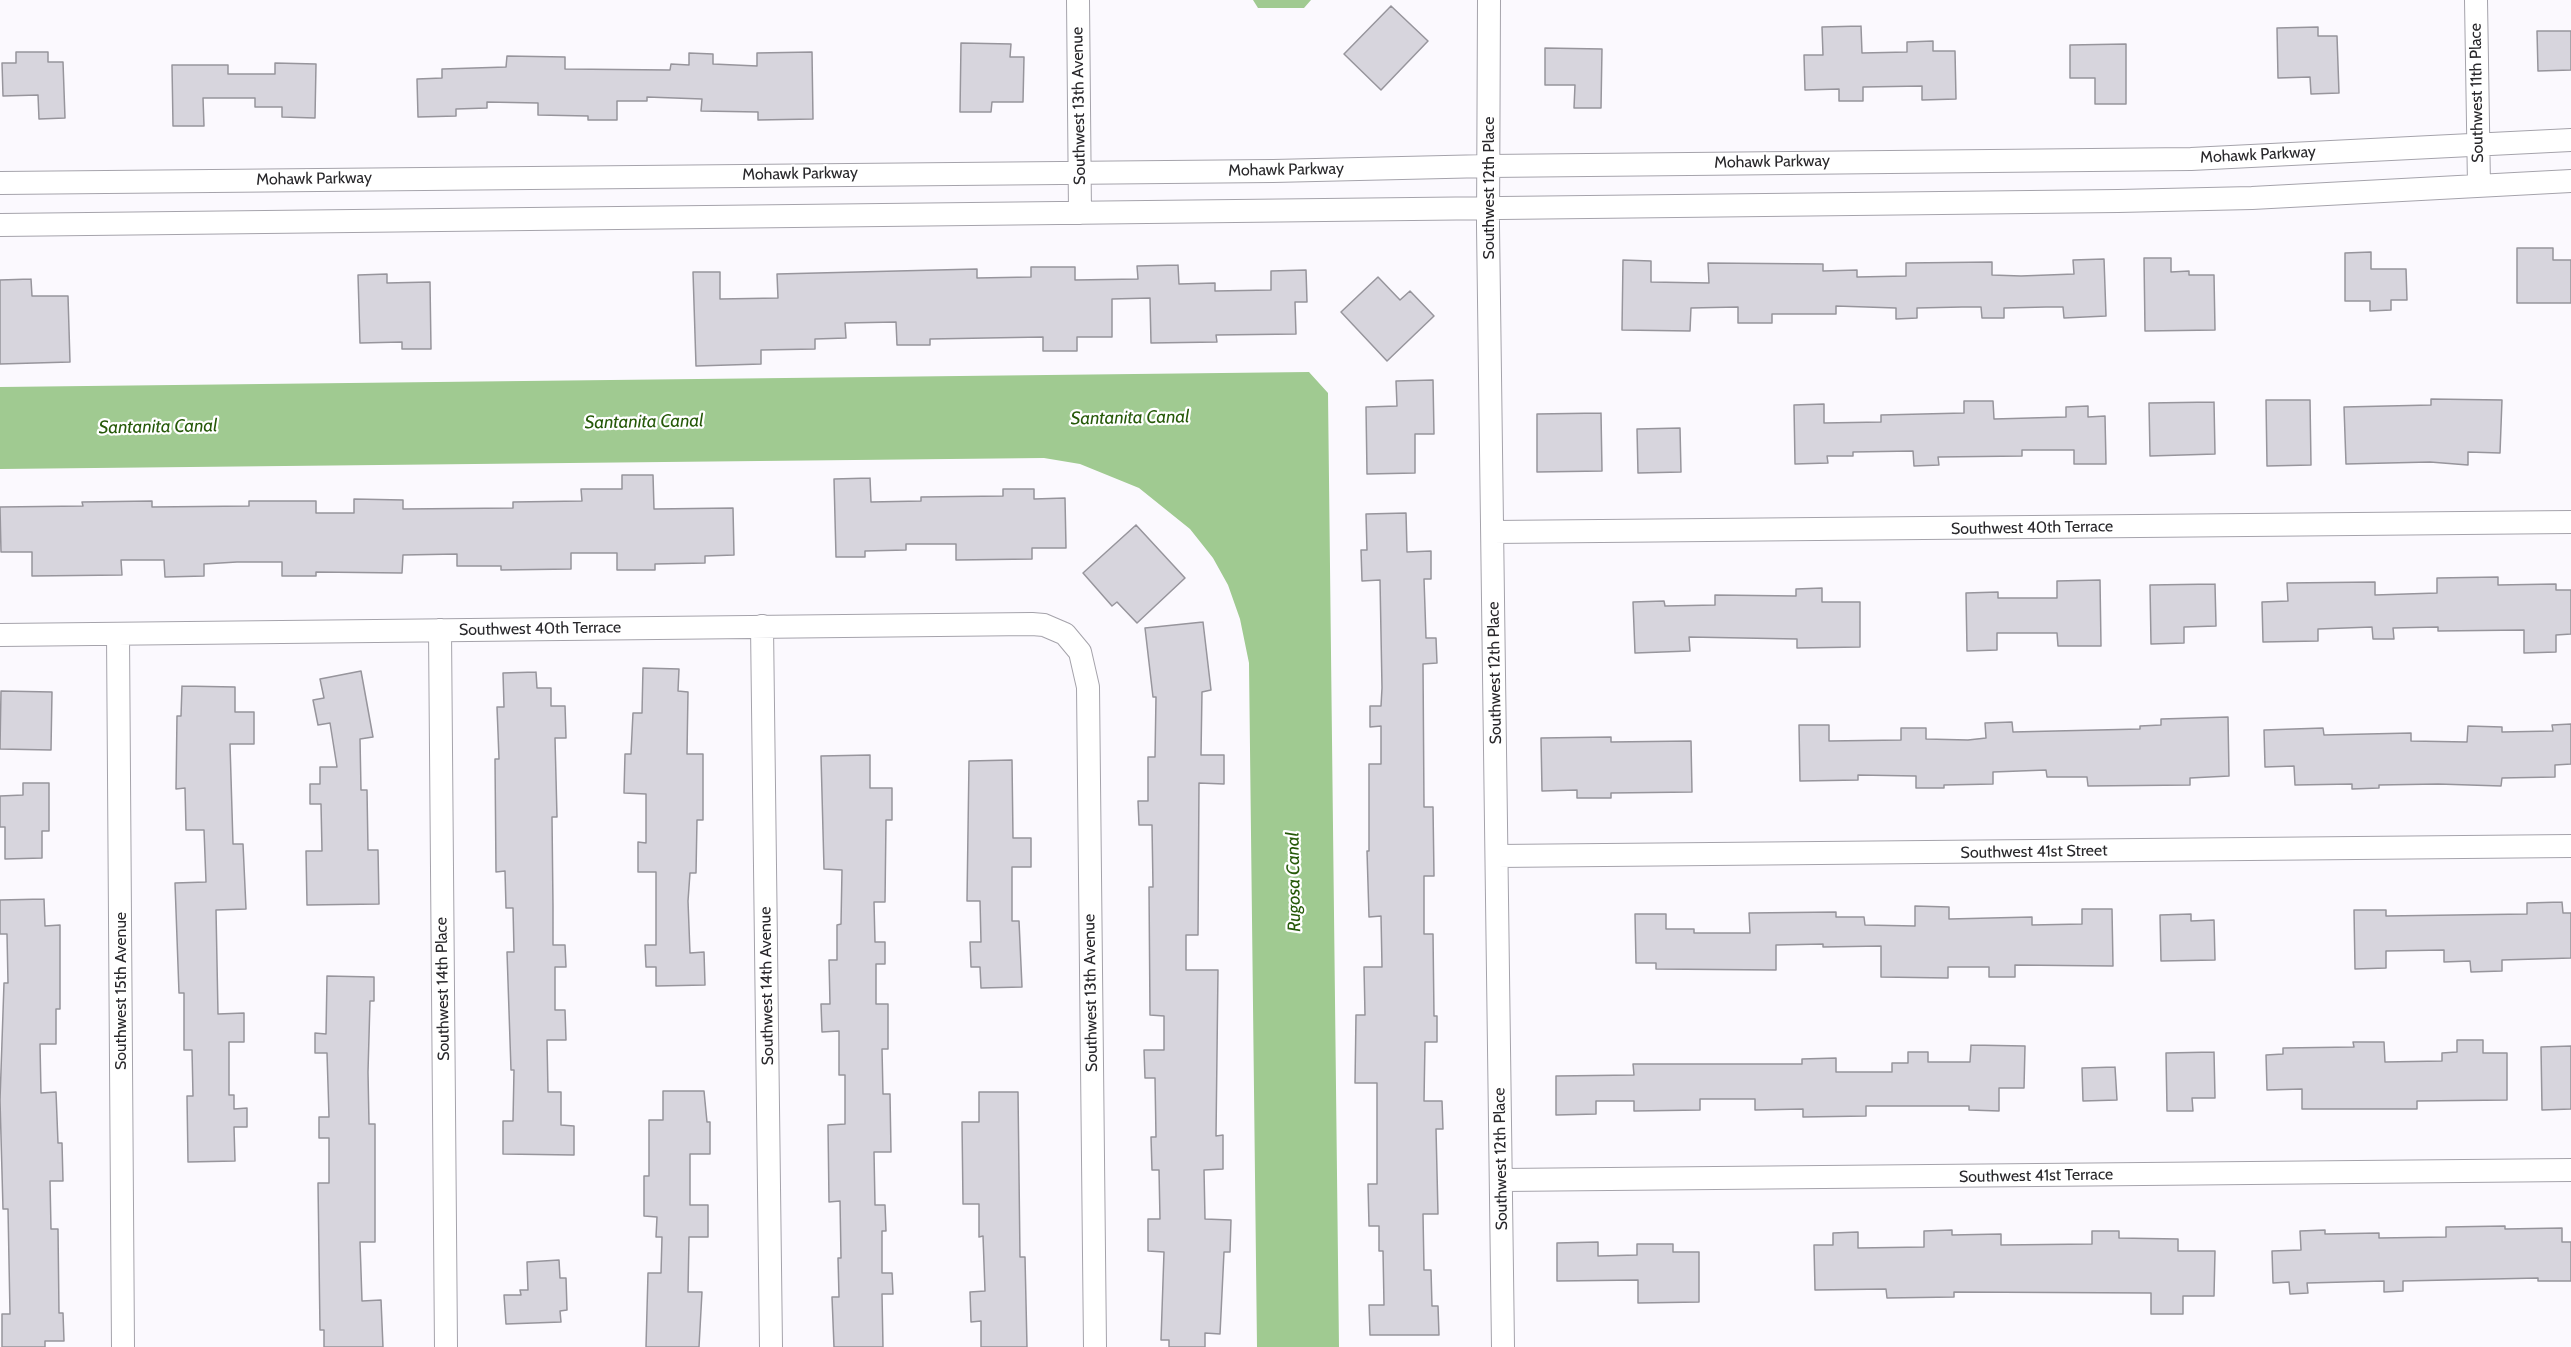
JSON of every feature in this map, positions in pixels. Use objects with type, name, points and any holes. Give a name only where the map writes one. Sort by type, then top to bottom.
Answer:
[{"type":"street","name":"Southwest 13th Avenue","points":[[1078,0],[1080,213]]},
{"type":"street","name":"Southwest 12th Place","points":[[1489,0],[1488,208],[1503,1347]]},
{"type":"street","name":"Southwest 11th Place","points":[[2476,0],[2478,186]]},
{"type":"street","name":"Mohawk Parkway","points":[[0,183],[1080,171],[1273,171],[1488,166],[2191,159],[2571,140]]},
{"type":"street","points":[[0,225],[2118,201],[2252,198],[2571,182]]},
{"type":"street","name":"Southwest 40th Terrace","points":[[1493,532],[2571,522]]},
{"type":"street","name":"Southwest 40th Terrace","points":[[0,635],[1032,624],[1056,629],[1074,642]]},
{"type":"street","name":"Southwest 14th Avenue","points":[[762,626],[771,1347]]},
{"type":"street","name":"Southwest 14th Place","points":[[440,630],[446,1347]]},
{"type":"street","name":"Southwest 15th Avenue","points":[[118,634],[123,1347]]},
{"type":"street","name":"Southwest 13th Avenue","points":[[1074,642],[1084,663],[1088,687],[1095,1347]]},
{"type":"street","name":"Southwest 41st Street","points":[[1497,856],[2571,846]]},
{"type":"street","name":"Southwest 41st Terrace","points":[[1502,1180],[2571,1170]]},
{"type":"water","points":[[1253,0],[1311,0],[1304,8],[1258,8]]},
{"type":"water","points":[[1309,372],[1328,393],[1339,1347],[1257,1347],[1249,663],[1240,619],[1228,585],[1213,558],[1190,529],[1139,488],[1080,464],[1044,458],[0,469],[0,387]]},
{"type":"building","points":[[1391,6],[1428,41],[1381,90],[1344,54]]},
{"type":"building","points":[[1861,26],[1862,53],[1907,52],[1907,42],[1933,41],[1933,51],[1955,51],[1956,99],[1922,100],[1922,86],[1863,87],[1863,101],[1839,101],[1839,89],[1805,90],[1804,55],[1823,55],[1822,27]]},
{"type":"building","points":[[2318,27],[2318,36],[2337,36],[2339,93],[2311,94],[2310,77],[2278,78],[2277,28]]},
{"type":"building","points":[[2537,31],[2571,31],[2571,70],[2538,71]]},
{"type":"building","points":[[961,43],[1011,44],[1010,57],[1024,57],[1023,102],[992,102],[991,112],[960,112]]},
{"type":"building","points":[[2126,44],[2126,104],[2095,104],[2095,78],[2070,78],[2070,45]]},
{"type":"building","points":[[1545,48],[1602,49],[1601,108],[1574,108],[1575,85],[1545,85]]},
{"type":"building","points":[[16,52],[48,52],[48,62],[63,62],[65,118],[39,119],[38,95],[3,96],[2,63],[16,63]]},
{"type":"building","points":[[812,52],[813,119],[758,120],[758,112],[701,111],[702,99],[647,97],[647,101],[617,101],[617,120],[588,120],[588,116],[538,115],[538,103],[487,102],[487,108],[456,109],[456,116],[418,117],[417,79],[442,78],[442,69],[506,67],[507,56],[565,57],[565,69],[670,70],[671,64],[689,65],[689,53],[713,54],[713,64],[757,66],[757,53]]},
{"type":"building","points":[[275,63],[316,64],[315,118],[282,117],[282,107],[255,107],[255,98],[203,98],[204,126],[173,126],[172,65],[228,65],[228,74],[275,74]]},
{"type":"building","points":[[2517,248],[2553,248],[2553,260],[2571,260],[2571,303],[2517,303]]},
{"type":"building","points":[[2371,252],[2371,269],[2406,269],[2407,300],[2391,300],[2391,310],[2370,311],[2370,301],[2345,301],[2345,253]]},
{"type":"building","points":[[2144,258],[2171,258],[2171,272],[2189,271],[2189,275],[2214,275],[2215,330],[2145,331]]},
{"type":"building","points":[[2104,259],[2106,316],[2064,318],[2063,307],[2046,307],[2004,308],[2004,318],[1982,318],[1981,307],[1962,307],[1917,308],[1917,318],[1896,319],[1896,308],[1836,306],[1836,314],[1772,314],[1772,323],[1738,323],[1738,307],[1691,308],[1690,331],[1622,330],[1623,260],[1651,261],[1651,282],[1709,283],[1708,263],[1823,264],[1823,271],[1857,270],[1857,277],[1906,276],[1906,263],[1992,262],[1992,275],[2021,276],[2074,274],[2073,260]]},
{"type":"building","points":[[1178,265],[1179,284],[1215,283],[1215,291],[1271,290],[1271,271],[1306,270],[1307,302],[1295,302],[1296,334],[1216,335],[1217,342],[1151,343],[1150,298],[1112,299],[1112,337],[1077,337],[1077,351],[1043,351],[1043,337],[930,339],[930,345],[897,345],[896,322],[845,323],[846,338],[815,339],[815,349],[761,350],[761,364],[696,366],[693,272],[720,272],[720,299],[778,298],[777,274],[977,269],[977,278],[1031,277],[1031,267],[1075,267],[1075,280],[1138,279],[1137,266]]},
{"type":"building","points":[[387,274],[387,283],[430,282],[431,349],[402,349],[402,342],[360,343],[358,275]]},
{"type":"building","points":[[1378,277],[1400,300],[1410,291],[1434,316],[1387,361],[1341,312]]},
{"type":"building","points":[[31,279],[32,296],[68,296],[70,362],[0,364],[0,280]]},
{"type":"building","points":[[1433,380],[1434,434],[1415,434],[1415,473],[1367,474],[1366,407],[1397,406],[1396,381]]},
{"type":"building","points":[[2431,399],[2502,400],[2500,453],[2468,452],[2468,465],[2430,462],[2346,464],[2344,407],[2431,405]]},
{"type":"building","points":[[2266,400],[2310,400],[2311,465],[2267,466]]},
{"type":"building","points":[[1964,401],[1993,401],[1994,419],[2066,417],[2066,407],[2088,406],[2088,417],[2105,416],[2106,464],[2074,464],[2074,450],[2022,450],[2022,456],[1938,457],[1939,465],[1914,466],[1913,451],[1853,452],[1853,456],[1827,456],[1828,463],[1795,464],[1794,405],[1824,404],[1824,423],[1881,422],[1881,415],[1964,413]]},
{"type":"building","points":[[2214,402],[2215,454],[2150,456],[2149,403]]},
{"type":"building","points":[[1601,413],[1602,471],[1537,472],[1537,414]]},
{"type":"building","points":[[1680,428],[1681,472],[1638,473],[1637,429]]},
{"type":"building","points":[[622,475],[653,475],[654,509],[733,508],[734,555],[705,556],[705,563],[655,564],[655,570],[617,570],[617,553],[571,553],[571,569],[501,570],[501,566],[457,566],[457,554],[403,555],[402,573],[316,572],[316,576],[282,576],[282,562],[237,562],[204,564],[204,576],[165,577],[164,560],[121,560],[122,575],[32,576],[32,552],[1,552],[0,507],[83,506],[82,502],[152,501],[152,507],[249,506],[249,501],[316,501],[316,513],[354,513],[354,499],[403,500],[403,509],[513,508],[513,502],[582,501],[581,489],[622,489]]},
{"type":"building","points":[[870,478],[871,502],[921,501],[921,497],[1003,496],[1003,489],[1034,489],[1034,499],[1065,498],[1066,548],[1032,548],[1032,559],[956,560],[956,544],[906,544],[906,550],[865,551],[865,557],[836,557],[834,479]]},
{"type":"building","points":[[1406,513],[1407,552],[1431,551],[1431,579],[1424,579],[1426,638],[1436,638],[1437,663],[1423,664],[1424,807],[1433,807],[1434,876],[1424,876],[1424,934],[1433,934],[1434,1016],[1437,1016],[1437,1042],[1425,1042],[1424,1101],[1442,1101],[1443,1129],[1436,1129],[1438,1214],[1423,1214],[1424,1270],[1431,1270],[1432,1306],[1438,1306],[1439,1335],[1370,1335],[1369,1305],[1384,1305],[1383,1251],[1379,1251],[1379,1226],[1369,1226],[1368,1184],[1377,1184],[1377,1083],[1355,1083],[1356,1015],[1365,1015],[1364,967],[1382,967],[1381,916],[1369,917],[1367,851],[1369,851],[1369,764],[1381,764],[1381,726],[1370,727],[1370,706],[1381,706],[1382,688],[1380,580],[1362,581],[1361,550],[1367,550],[1366,514]]},
{"type":"building","points":[[1136,525],[1185,578],[1137,623],[1117,602],[1112,606],[1083,573]]},
{"type":"building","points":[[2498,577],[2498,585],[2556,584],[2556,590],[2571,590],[2571,634],[2556,635],[2556,652],[2524,653],[2524,630],[2438,631],[2438,627],[2393,628],[2394,639],[2373,639],[2372,627],[2318,629],[2318,641],[2263,642],[2262,602],[2288,601],[2287,583],[2375,582],[2375,595],[2437,593],[2437,578]]},
{"type":"building","points":[[2100,580],[2101,646],[2058,646],[2057,633],[1997,633],[1997,650],[1967,651],[1966,593],[1998,592],[1998,598],[2057,598],[2057,581]]},
{"type":"building","points":[[2215,584],[2216,626],[2184,627],[2184,643],[2151,644],[2150,585]]},
{"type":"building","points":[[1822,588],[1822,602],[1860,602],[1860,647],[1797,648],[1797,639],[1689,637],[1690,651],[1635,653],[1633,602],[1664,601],[1665,606],[1715,605],[1715,595],[1796,596],[1796,589]]},
{"type":"building","points":[[1203,622],[1211,690],[1202,692],[1201,755],[1224,755],[1224,784],[1199,783],[1198,935],[1186,935],[1186,970],[1218,970],[1216,1136],[1223,1135],[1223,1169],[1204,1170],[1205,1219],[1231,1220],[1230,1252],[1224,1252],[1220,1334],[1205,1333],[1205,1347],[1169,1347],[1169,1340],[1161,1340],[1164,1252],[1148,1251],[1148,1219],[1160,1219],[1159,1170],[1152,1170],[1151,1137],[1156,1137],[1155,1078],[1145,1078],[1144,1050],[1164,1050],[1164,1016],[1150,1015],[1149,887],[1153,887],[1152,825],[1139,825],[1138,801],[1148,801],[1148,757],[1155,757],[1156,697],[1153,697],[1145,628]]},
{"type":"building","points":[[643,668],[679,669],[678,691],[688,692],[687,754],[703,754],[703,820],[697,820],[696,873],[690,873],[688,901],[690,953],[704,952],[705,985],[656,986],[656,967],[646,967],[645,945],[656,945],[656,872],[638,872],[638,842],[646,843],[646,794],[624,793],[625,754],[631,754],[633,713],[642,713]]},
{"type":"building","points":[[361,671],[373,737],[360,739],[361,790],[367,790],[368,850],[378,850],[379,904],[307,905],[306,851],[322,851],[321,804],[310,804],[310,784],[320,784],[320,767],[337,767],[330,723],[318,725],[313,700],[324,698],[320,679]]},
{"type":"building","points":[[536,672],[537,688],[551,688],[551,706],[565,706],[566,738],[555,738],[557,817],[552,817],[553,945],[565,945],[566,967],[555,967],[555,1010],[565,1010],[566,1040],[547,1040],[548,1092],[561,1092],[561,1125],[574,1126],[574,1155],[503,1154],[503,1121],[513,1121],[514,1070],[511,1070],[507,952],[514,952],[513,908],[506,908],[505,871],[496,872],[495,759],[499,759],[497,707],[504,707],[503,673]]},
{"type":"building","points":[[182,686],[235,687],[235,712],[254,712],[254,744],[230,744],[233,844],[243,844],[246,909],[216,910],[218,1014],[244,1013],[244,1042],[229,1042],[229,1095],[234,1095],[234,1109],[247,1108],[247,1127],[234,1127],[235,1161],[188,1162],[187,1096],[193,1096],[192,1050],[184,1050],[184,993],[179,993],[175,883],[206,882],[204,830],[186,830],[185,788],[176,789],[177,716],[181,716]]},
{"type":"building","points":[[1,691],[52,692],[51,750],[0,749]]},
{"type":"building","points":[[2228,717],[2229,776],[2190,778],[2190,785],[2088,786],[2087,777],[2047,777],[2046,770],[1993,772],[1993,784],[1944,785],[1944,788],[1916,788],[1916,776],[1858,775],[1858,780],[1800,781],[1799,725],[1829,725],[1829,741],[1901,740],[1901,728],[1926,728],[1926,739],[1968,740],[1986,738],[1985,723],[2012,722],[2013,732],[2140,729],[2140,726],[2161,725],[2161,719]]},
{"type":"building","points":[[2571,724],[2571,764],[2555,765],[2555,777],[2502,778],[2501,786],[2379,785],[2379,788],[2352,789],[2352,784],[2295,785],[2294,766],[2265,767],[2264,730],[2323,728],[2324,735],[2411,733],[2411,741],[2467,742],[2468,726],[2502,727],[2502,732],[2553,731],[2552,725]]},
{"type":"building","points":[[1611,737],[1611,742],[1691,741],[1692,792],[1611,793],[1611,798],[1577,798],[1577,790],[1542,791],[1541,738]]},
{"type":"building","points":[[870,755],[870,788],[892,788],[892,820],[886,820],[885,902],[874,902],[875,942],[885,942],[885,964],[876,964],[876,1004],[888,1004],[888,1049],[882,1049],[883,1094],[890,1094],[891,1152],[874,1152],[875,1205],[885,1205],[886,1231],[882,1231],[882,1273],[892,1273],[893,1294],[882,1294],[883,1347],[834,1347],[832,1297],[839,1297],[840,1201],[829,1202],[828,1125],[845,1124],[845,1075],[839,1075],[839,1031],[822,1032],[821,1004],[830,1004],[829,960],[837,960],[837,925],[841,924],[842,870],[824,869],[821,756]]},
{"type":"building","points":[[1012,760],[1013,838],[1031,838],[1031,867],[1012,867],[1012,921],[1019,921],[1022,987],[981,988],[980,967],[971,967],[970,942],[981,942],[980,901],[967,901],[969,761]]},
{"type":"building","points":[[23,783],[49,783],[49,831],[42,831],[42,858],[5,859],[5,827],[0,827],[0,796],[23,795]]},
{"type":"building","points":[[44,899],[45,926],[60,925],[60,1009],[56,1009],[56,1044],[40,1044],[41,1093],[56,1092],[58,1143],[62,1143],[63,1181],[50,1181],[51,1229],[58,1229],[59,1313],[63,1313],[64,1341],[45,1341],[45,1347],[2,1347],[2,1314],[10,1314],[8,1209],[3,1209],[0,1100],[4,983],[8,983],[7,934],[0,934],[0,900]]},
{"type":"building","points":[[2562,902],[2563,913],[2571,913],[2571,958],[2502,960],[2502,971],[2471,972],[2470,961],[2444,962],[2444,950],[2386,951],[2386,968],[2355,969],[2354,910],[2386,910],[2386,916],[2527,914],[2527,903]]},
{"type":"building","points":[[1915,906],[1949,907],[1949,919],[2032,917],[2032,925],[2082,924],[2082,909],[2112,909],[2113,966],[2015,965],[2015,977],[1989,977],[1989,967],[1948,967],[1948,978],[1881,977],[1881,946],[1823,947],[1823,944],[1776,945],[1776,970],[1656,969],[1656,963],[1636,963],[1635,914],[1666,914],[1666,929],[1694,929],[1694,933],[1750,933],[1749,913],[1836,912],[1836,917],[1864,917],[1865,925],[1915,926]]},
{"type":"building","points":[[2191,914],[2191,921],[2214,920],[2215,960],[2161,961],[2160,915]]},
{"type":"building","points":[[327,976],[374,977],[374,1001],[370,1001],[368,1072],[369,1124],[375,1124],[375,1242],[360,1242],[362,1301],[381,1300],[383,1347],[324,1347],[324,1330],[320,1330],[318,1183],[329,1183],[329,1138],[319,1138],[319,1117],[329,1117],[327,1053],[315,1053],[315,1033],[326,1034]]},
{"type":"building","points":[[2457,1040],[2483,1040],[2483,1053],[2507,1053],[2507,1100],[2417,1101],[2417,1109],[2302,1109],[2302,1089],[2267,1090],[2266,1055],[2283,1054],[2283,1048],[2354,1047],[2353,1042],[2384,1042],[2385,1062],[2442,1061],[2442,1053],[2457,1052]]},
{"type":"building","points":[[1971,1045],[2025,1046],[2024,1088],[1999,1088],[1999,1111],[1969,1110],[1969,1106],[1866,1106],[1866,1116],[1803,1117],[1803,1109],[1755,1110],[1755,1099],[1700,1099],[1700,1110],[1634,1111],[1634,1101],[1596,1101],[1596,1114],[1556,1115],[1556,1076],[1634,1075],[1633,1064],[1802,1064],[1802,1059],[1836,1058],[1836,1072],[1892,1072],[1892,1063],[1908,1063],[1908,1052],[1928,1052],[1928,1062],[1970,1062]]},
{"type":"building","points":[[2571,1046],[2571,1109],[2542,1110],[2541,1047]]},
{"type":"building","points":[[2214,1052],[2215,1098],[2192,1098],[2193,1111],[2167,1111],[2166,1053]]},
{"type":"building","points":[[2115,1067],[2117,1100],[2083,1101],[2082,1068]]},
{"type":"building","points":[[663,1091],[704,1091],[707,1122],[710,1122],[710,1154],[690,1154],[690,1205],[708,1205],[708,1237],[689,1237],[688,1292],[702,1292],[699,1347],[646,1347],[648,1273],[661,1273],[662,1237],[656,1237],[657,1217],[644,1216],[644,1176],[649,1176],[649,1120],[663,1120]]},
{"type":"building","points":[[979,1092],[1018,1092],[1020,1257],[1025,1257],[1027,1347],[981,1347],[981,1321],[971,1322],[970,1292],[985,1291],[983,1236],[979,1237],[979,1204],[963,1204],[962,1122],[979,1122]]},
{"type":"building","points":[[2505,1226],[2505,1229],[2562,1228],[2562,1242],[2571,1242],[2571,1281],[2538,1281],[2538,1278],[2403,1281],[2403,1291],[2384,1292],[2384,1281],[2307,1283],[2308,1293],[2290,1294],[2289,1282],[2273,1283],[2272,1251],[2301,1250],[2300,1231],[2325,1230],[2325,1234],[2379,1233],[2379,1238],[2446,1237],[2446,1227]]},
{"type":"building","points":[[1952,1230],[1952,1235],[2001,1234],[2001,1245],[2092,1244],[2092,1231],[2119,1231],[2119,1238],[2178,1239],[2178,1251],[2215,1251],[2214,1296],[2183,1296],[2183,1314],[2151,1314],[2151,1293],[1954,1292],[1954,1297],[1887,1298],[1886,1289],[1815,1290],[1814,1245],[1833,1245],[1833,1233],[1858,1232],[1858,1248],[1924,1247],[1924,1231]]},
{"type":"building","points":[[1598,1242],[1598,1256],[1637,1255],[1637,1244],[1673,1244],[1673,1252],[1699,1252],[1699,1302],[1638,1303],[1638,1280],[1557,1281],[1557,1243]]},
{"type":"building","points":[[559,1260],[560,1278],[566,1278],[567,1310],[560,1311],[561,1322],[506,1324],[504,1295],[521,1295],[520,1290],[528,1290],[527,1262]]},
{"type":"water label","name":"Santanita Canal","points":[[1130,418]]},
{"type":"water label","name":"Santanita Canal","points":[[644,422]]},
{"type":"water label","name":"Santanita Canal","points":[[158,427]]},
{"type":"water label","name":"Rugosa Canal","points":[[1294,882]]}]
